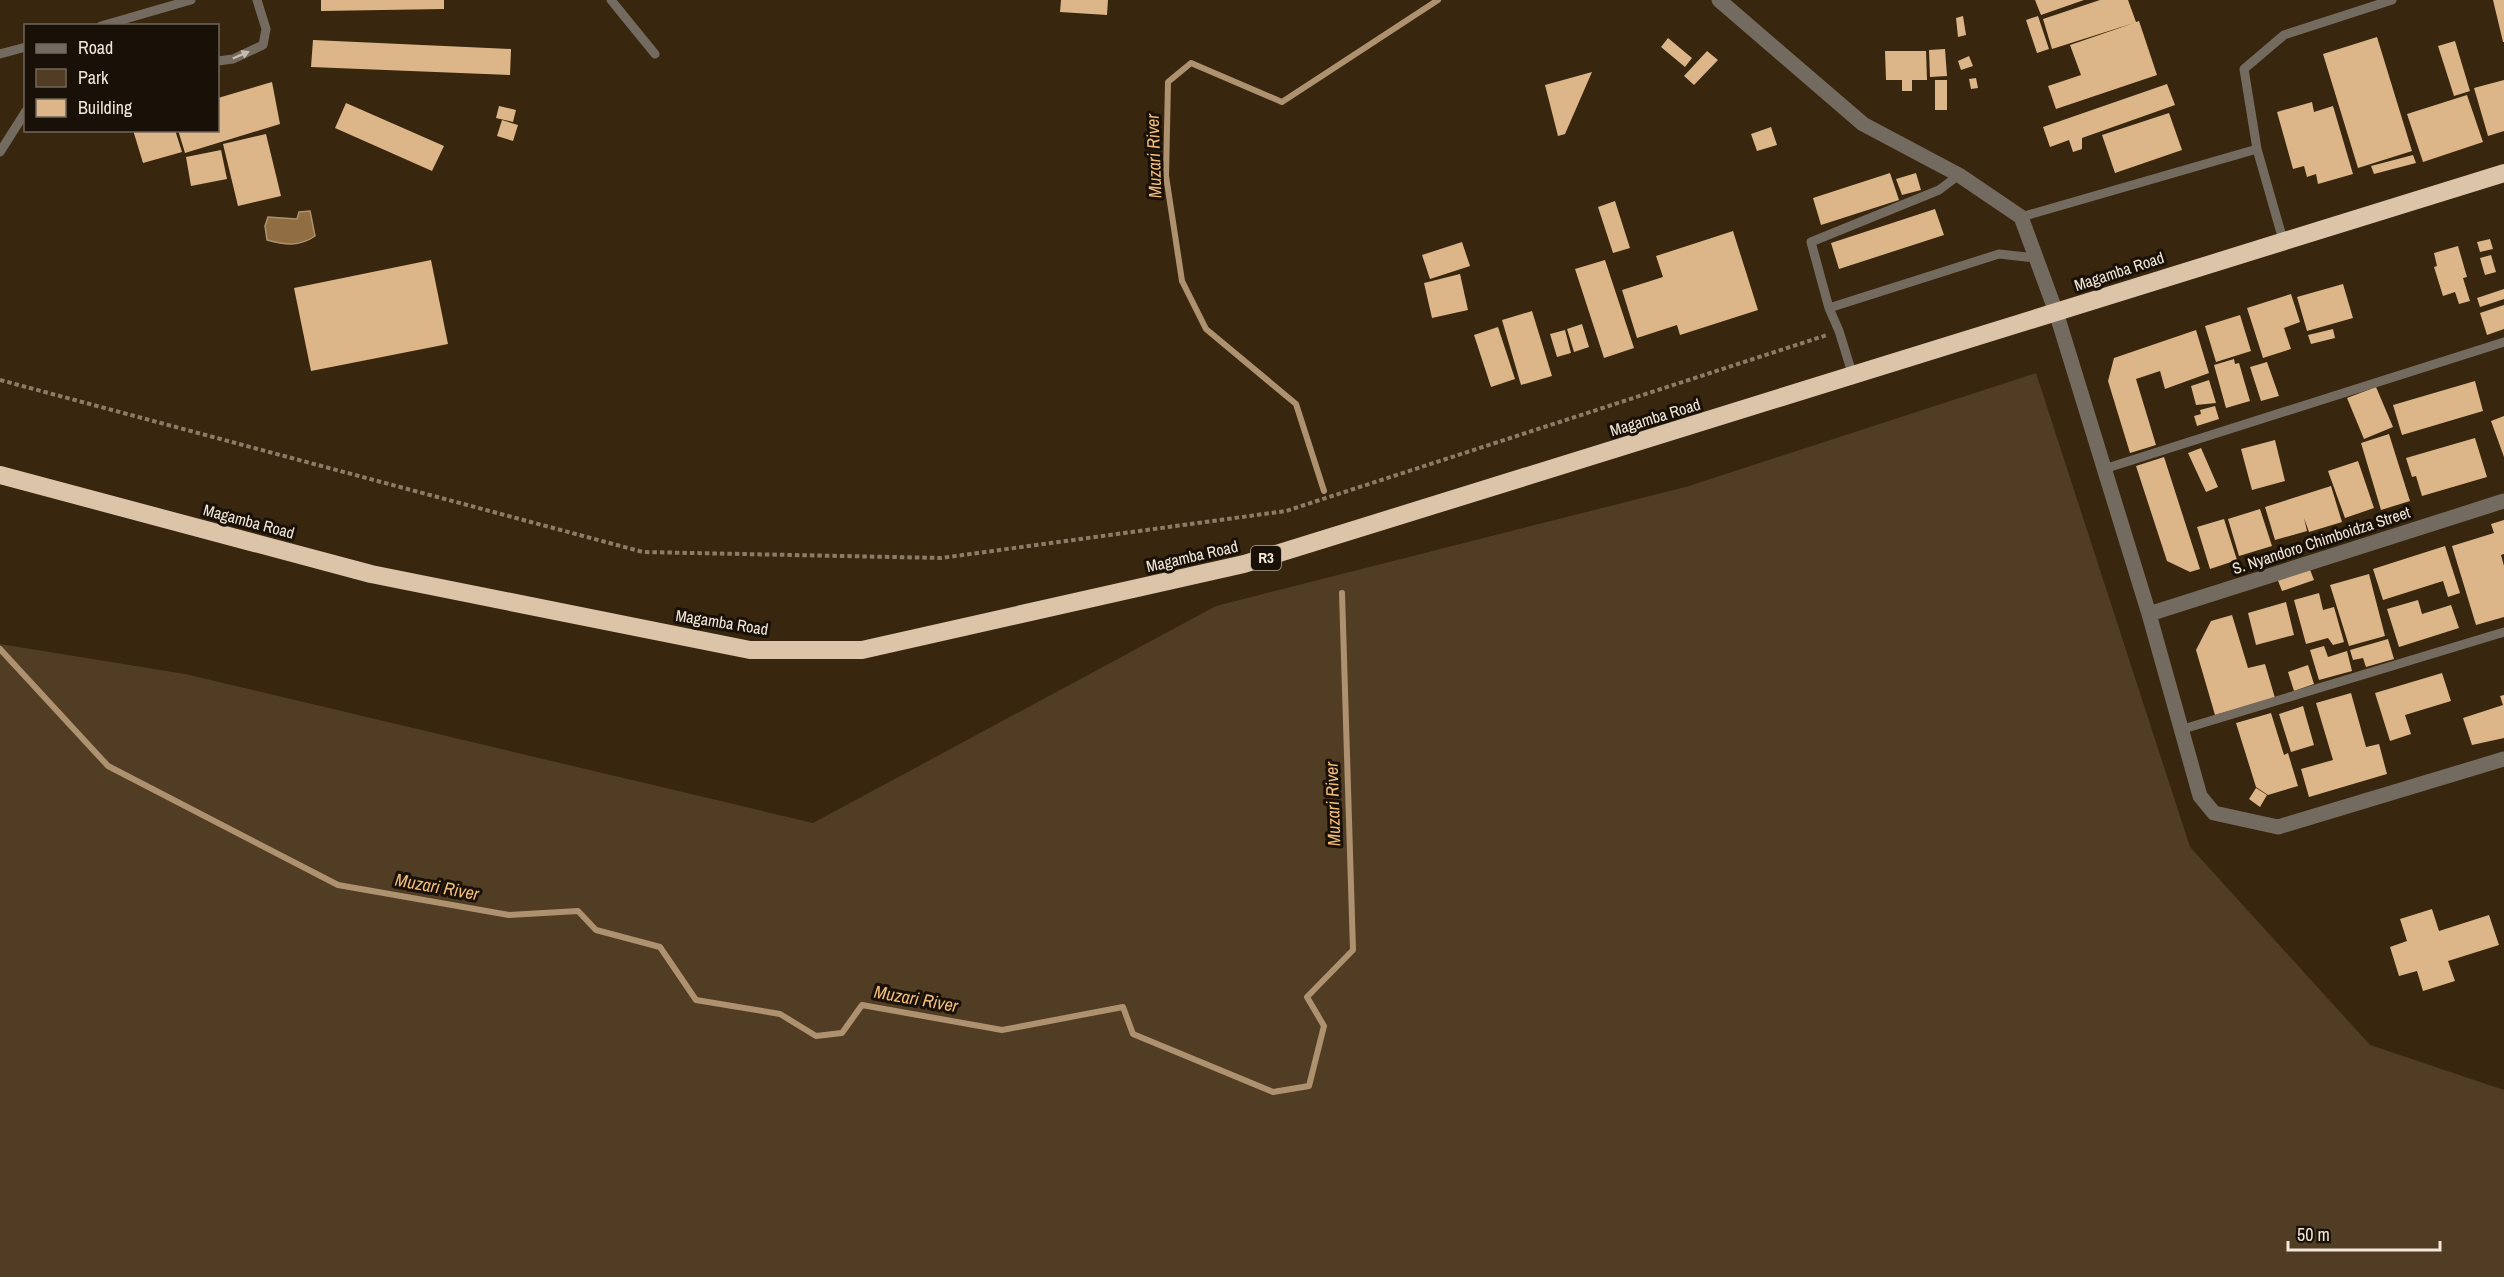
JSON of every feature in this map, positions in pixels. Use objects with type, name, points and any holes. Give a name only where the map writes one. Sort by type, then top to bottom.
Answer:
[{"type":"highway","name":"Magamba Road","points":[[0,475],[371,574],[750,650],[862,650],[1245,564],[2504,173]]},
{"type":"street","points":[[1719,0],[1863,124],[1959,175],[2021,217],[2056,312],[2149,614],[2200,796],[2214,813],[2278,827],[2504,759]]},
{"type":"street","name":"S. Nyandoro Chimboidza Street","points":[[2149,614],[2504,501]]},
{"type":"lane","points":[[108,24],[191,0]]},
{"type":"lane","points":[[219,61],[233,59],[263,45],[266,29],[257,0]]},
{"type":"lane","points":[[611,0],[655,54]]},
{"type":"lane","points":[[2283,240],[2257,149],[2244,69],[2284,35],[2392,0]]},
{"type":"lane","points":[[0,54],[24,48]]},
{"type":"lane","points":[[0,152],[24,114]]},
{"type":"lane","points":[[2021,217],[2257,149]]},
{"type":"lane","points":[[1853,376],[1829,308],[1811,242],[1939,190],[1959,175]]},
{"type":"lane","points":[[1829,308],[1999,254],[2035,258]]},
{"type":"lane","points":[[2104,470],[2504,342]]},
{"type":"lane","points":[[2180,730],[2504,632]]},
{"type":"path","points":[[0,380],[643,552],[941,558],[1286,511],[1839,331]]},
{"type":"green space","points":[[2036,373],[2190,847],[2370,1045],[2504,1090],[2504,1277],[0,1277],[0,644],[185,674],[813,823],[1216,606],[1689,486]]},
{"type":"shaded area","points":[[310,211],[315,236],[309,240],[292,244],[267,240],[265,226],[268,217],[297,219],[299,212]]},
{"type":"building","points":[[321,0],[444,0],[444,9],[321,11]]},
{"type":"building","points":[[1061,0],[1108,0],[1107,15],[1060,12]]},
{"type":"building","points":[[2035,0],[2084,0],[2041,15]]},
{"type":"building","points":[[2100,0],[2128,0],[2136,22],[2139,21],[2157,75],[2056,109],[2048,86],[2081,75],[2070,45],[2134,23],[2052,49],[2043,19]]},
{"type":"building","points":[[2493,0],[2504,0],[2504,42],[2503,42]]},
{"type":"building","points":[[1963,16],[1966,35],[1958,37],[1956,18]]},
{"type":"building","points":[[2038,16],[2049,49],[2037,53],[2026,20]]},
{"type":"building","points":[[2377,37],[2412,151],[2358,168],[2323,54]]},
{"type":"building","points":[[1668,38],[1692,58],[1685,67],[1661,47]]},
{"type":"building","points":[[313,40],[511,49],[510,75],[311,67]]},
{"type":"building","points":[[2455,41],[2470,91],[2454,96],[2438,46]]},
{"type":"building","points":[[1945,49],[1947,76],[1930,77],[1929,50]]},
{"type":"building","points":[[1707,51],[1718,60],[1694,85],[1684,76]]},
{"type":"building","points":[[1885,51],[1926,51],[1927,80],[1912,80],[1912,91],[1902,91],[1902,80],[1886,80]]},
{"type":"building","points":[[1969,56],[1973,66],[1961,70],[1958,61]]},
{"type":"building","points":[[1592,72],[1565,134],[1558,136],[1545,85]]},
{"type":"building","points":[[1976,78],[1978,88],[1971,89],[1969,79]]},
{"type":"building","points":[[1935,80],[1947,80],[1947,110],[1935,110]]},
{"type":"building","points":[[2504,80],[2504,131],[2488,136],[2474,88]]},
{"type":"building","points":[[272,82],[280,124],[185,153],[179,132],[219,132],[219,98]]},
{"type":"building","points":[[2167,84],[2175,105],[2082,138],[2082,149],[2073,152],[2069,140],[2050,147],[2043,127]]},
{"type":"building","points":[[2467,95],[2483,142],[2423,162],[2407,114]]},
{"type":"building","points":[[2312,102],[2314,112],[2333,106],[2353,174],[2318,184],[2316,174],[2307,177],[2304,166],[2293,169],[2277,112]]},
{"type":"building","points":[[346,103],[444,146],[432,171],[335,128]]},
{"type":"building","points":[[499,106],[516,110],[513,122],[496,118]]},
{"type":"building","points":[[2169,113],[2182,150],[2115,173],[2102,135]]},
{"type":"building","points":[[502,120],[518,125],[513,141],[497,136]]},
{"type":"building","points":[[1771,127],[1777,145],[1757,151],[1751,134]]},
{"type":"building","points":[[134,132],[176,132],[182,152],[143,163]]},
{"type":"building","points":[[266,134],[281,196],[238,206],[223,144]]},
{"type":"building","points":[[221,150],[227,179],[191,186],[186,157]]},
{"type":"building","points":[[2413,155],[2416,163],[2374,174],[2371,166]]},
{"type":"building","points":[[1890,173],[1899,200],[1821,225],[1813,198]]},
{"type":"building","points":[[1916,173],[1921,190],[1902,195],[1896,179]]},
{"type":"building","points":[[1615,201],[1630,248],[1613,253],[1598,207]]},
{"type":"building","points":[[1935,209],[1944,235],[1839,269],[1831,243]]},
{"type":"building","points":[[1733,231],[1758,310],[1680,335],[1677,325],[1637,338],[1622,290],[1663,277],[1656,256]]},
{"type":"building","points":[[2490,239],[2493,249],[2480,252],[2477,242]]},
{"type":"building","points":[[1462,242],[1470,266],[1430,279],[1422,255]]},
{"type":"building","points":[[2458,246],[2467,277],[2463,278],[2470,301],[2459,304],[2455,292],[2443,296],[2434,267],[2437,266],[2434,253]]},
{"type":"building","points":[[2491,255],[2496,272],[2485,275],[2480,258]]},
{"type":"building","points":[[431,260],[448,344],[311,371],[294,288]]},
{"type":"building","points":[[1605,260],[1634,348],[1604,358],[1575,269]]},
{"type":"building","points":[[1460,274],[1468,310],[1432,318],[1424,283]]},
{"type":"building","points":[[2343,284],[2353,318],[2307,331],[2297,297]]},
{"type":"building","points":[[2504,289],[2504,299],[2480,307],[2477,298]]},
{"type":"building","points":[[2291,294],[2300,322],[2284,328],[2291,349],[2263,358],[2247,308]]},
{"type":"building","points":[[2504,305],[2504,329],[2487,335],[2480,313]]},
{"type":"building","points":[[1532,311],[1552,376],[1521,385],[1502,320]]},
{"type":"building","points":[[2240,315],[2251,351],[2216,362],[2205,326]]},
{"type":"building","points":[[1582,324],[1589,347],[1574,352],[1567,329]]},
{"type":"building","points":[[1498,327],[1515,379],[1491,387],[1474,335]]},
{"type":"building","points":[[2333,329],[2335,338],[2311,344],[2308,335]]},
{"type":"building","points":[[1565,330],[1571,353],[1557,357],[1550,334]]},
{"type":"building","points":[[2196,330],[2209,373],[2165,389],[2160,371],[2136,379],[2156,445],[2130,453],[2108,381],[2114,358]]},
{"type":"building","points":[[2234,359],[2235,364],[2239,363],[2250,401],[2226,408],[2214,365]]},
{"type":"building","points":[[2267,362],[2279,396],[2261,401],[2250,367]]},
{"type":"building","points":[[2209,380],[2216,403],[2196,405],[2191,386]]},
{"type":"building","points":[[2475,381],[2483,411],[2402,435],[2393,405]]},
{"type":"building","points":[[2376,387],[2393,427],[2364,439],[2347,398]]},
{"type":"building","points":[[2215,406],[2219,419],[2197,426],[2194,416],[2201,414],[2200,410]]},
{"type":"building","points":[[2504,416],[2504,457],[2491,421]]},
{"type":"building","points":[[2389,434],[2410,501],[2381,510],[2361,443]]},
{"type":"building","points":[[2475,438],[2487,477],[2422,496],[2416,476],[2412,477],[2406,458]]},
{"type":"building","points":[[2275,440],[2285,481],[2252,490],[2241,449]]},
{"type":"building","points":[[2201,448],[2218,487],[2206,492],[2188,453]]},
{"type":"building","points":[[2164,457],[2200,569],[2190,572],[2167,561],[2136,466]]},
{"type":"building","points":[[2358,461],[2374,508],[2345,518],[2328,471]]},
{"type":"building","points":[[2331,486],[2342,522],[2309,532],[2304,518],[2307,531],[2275,540],[2265,507]]},
{"type":"building","points":[[2260,509],[2272,546],[2239,556],[2228,519]]},
{"type":"building","points":[[2224,519],[2237,560],[2210,569],[2197,527]]},
{"type":"building","points":[[2504,520],[2504,554],[2501,555],[2504,566],[2504,617],[2476,625],[2452,546],[2494,533],[2491,524]]},
{"type":"building","points":[[2445,546],[2460,593],[2448,597],[2443,581],[2383,600],[2373,569]]},
{"type":"building","points":[[2309,567],[2314,580],[2282,591],[2277,578]]},
{"type":"building","points":[[2369,574],[2385,636],[2349,646],[2330,585]]},
{"type":"building","points":[[2319,593],[2323,610],[2334,607],[2344,642],[2333,645],[2328,638],[2306,644],[2294,600]]},
{"type":"building","points":[[2418,600],[2422,614],[2451,605],[2459,628],[2399,647],[2387,609]]},
{"type":"building","points":[[2286,602],[2294,635],[2256,645],[2248,613]]},
{"type":"building","points":[[2232,615],[2248,668],[2265,664],[2275,698],[2215,715],[2196,650],[2211,621]]},
{"type":"building","points":[[2388,639],[2394,659],[2366,667],[2363,658],[2353,660],[2350,650]]},
{"type":"building","points":[[2324,646],[2328,657],[2347,651],[2352,671],[2319,680],[2310,650]]},
{"type":"building","points":[[2308,665],[2314,684],[2294,691],[2288,672]]},
{"type":"building","points":[[2442,673],[2451,701],[2405,715],[2411,734],[2390,741],[2375,693]]},
{"type":"building","points":[[2351,693],[2366,747],[2379,744],[2387,774],[2309,797],[2301,769],[2333,760],[2316,703]]},
{"type":"building","points":[[2504,695],[2504,738],[2472,745],[2463,718],[2503,705],[2500,696]]},
{"type":"building","points":[[2303,706],[2314,745],[2291,752],[2279,714]]},
{"type":"building","points":[[2271,713],[2284,755],[2288,753],[2298,786],[2268,795],[2256,787],[2236,723]]},
{"type":"building","points":[[2256,788],[2267,795],[2260,807],[2249,799]]},
{"type":"building","points":[[2432,909],[2439,931],[2489,915],[2499,945],[2448,961],[2455,981],[2423,991],[2417,971],[2399,976],[2390,947],[2407,941],[2400,919]]},
{"type":"waterway","name":"Muzari River","points":[[1324,491],[1296,404],[1206,329],[1182,281],[1166,176],[1168,82],[1191,63],[1282,102],[1438,0]]},
{"type":"waterway","name":"Muzari River","points":[[0,649],[108,766],[338,885],[509,915],[578,911],[596,930],[660,947],[696,1000],[780,1014],[816,1036],[842,1033],[862,1005],[1002,1030],[1123,1007],[1133,1034],[1273,1092],[1309,1086],[1324,1026],[1307,997],[1353,950],[1342,593]]}]
